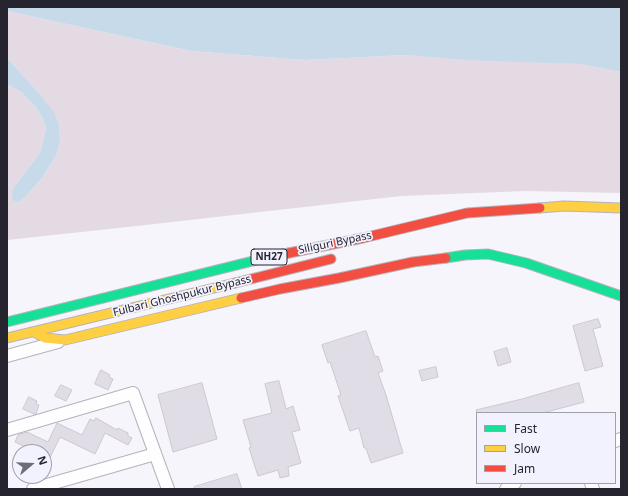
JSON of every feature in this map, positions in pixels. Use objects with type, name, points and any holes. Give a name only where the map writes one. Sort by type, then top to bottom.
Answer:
[{"type":"main road","name":"Siliguri Bypass","points":[[7,322],[265,258],[363,238],[467,213],[564,206],[621,208]]},
{"type":"main road","points":[[399,238],[436,226],[534,209]]},
{"type":"main road","points":[[34,332],[42,337],[65,340],[273,291],[414,262],[465,255],[488,254],[526,263],[621,296]]},
{"type":"main road","name":"Fulbari Ghoshpukur Bypass","points":[[7,338],[342,256]]},
{"type":"street","points":[[7,356],[65,340]]},
{"type":"street","points":[[7,430],[133,393],[168,489]]},
{"type":"street","points":[[33,489],[155,454]]},
{"type":"shaded area","points":[[7,11],[191,51],[305,60],[406,55],[580,64],[621,72],[621,193],[525,191],[401,196],[7,240],[7,88],[9,85],[22,93],[35,106],[43,119],[46,129],[40,153],[16,184],[20,201],[42,178],[56,156],[60,140],[59,124],[39,93],[7,58]]},
{"type":"water","points":[[7,7],[621,7],[621,72],[580,64],[468,60],[406,55],[305,60],[191,51],[7,11]]},
{"type":"water","points":[[7,58],[39,93],[53,111],[59,124],[60,140],[56,156],[42,178],[20,201],[14,201],[12,192],[16,184],[40,153],[46,129],[43,119],[35,106],[22,93],[9,85],[7,88]]},
{"type":"building","points":[[598,319],[601,327],[593,329],[603,366],[585,371],[573,326]]},
{"type":"building","points":[[366,331],[375,357],[378,356],[383,371],[378,373],[403,453],[371,463],[366,448],[364,448],[359,428],[350,431],[338,396],[341,395],[330,362],[328,363],[322,345]]},
{"type":"building","points":[[507,348],[511,362],[498,366],[494,352]]},
{"type":"building","points":[[436,367],[438,377],[422,381],[419,371]]},
{"type":"building","points":[[101,370],[110,375],[109,377],[113,379],[108,390],[95,384]]},
{"type":"building","points":[[279,381],[286,409],[293,406],[300,430],[292,432],[301,463],[288,467],[289,476],[280,478],[278,470],[258,476],[249,448],[251,447],[243,420],[272,413],[265,384]]},
{"type":"building","points":[[202,383],[217,439],[173,452],[158,395]]},
{"type":"building","points":[[579,383],[584,402],[547,412],[477,412],[476,410]]},
{"type":"building","points":[[61,385],[72,390],[66,401],[55,396]]},
{"type":"building","points":[[29,397],[37,401],[36,404],[39,405],[36,414],[23,409]]},
{"type":"building","points":[[96,418],[117,430],[118,428],[128,433],[128,436],[132,438],[128,445],[105,433],[95,454],[60,437],[52,454],[52,444],[19,444],[15,442],[18,435],[27,432],[48,442],[57,423],[82,435],[90,419],[94,421]]},
{"type":"building","points":[[237,474],[242,489],[194,489],[194,487]]},
{"type":"traffic: fast","points":[[7,322],[289,253]]},
{"type":"traffic: fast","points":[[446,258],[488,254],[526,263],[621,296]]},
{"type":"traffic: slow","points":[[540,208],[564,206],[621,208]]},
{"type":"traffic: slow","points":[[7,338],[235,283]]},
{"type":"traffic: slow","points":[[34,332],[45,338],[65,340],[241,298]]},
{"type":"traffic: jam","points":[[289,253],[363,238],[467,213],[540,208]]},
{"type":"traffic: jam","points":[[241,298],[413,262],[446,258]]},
{"type":"traffic: jam","points":[[235,283],[331,259]]}]
